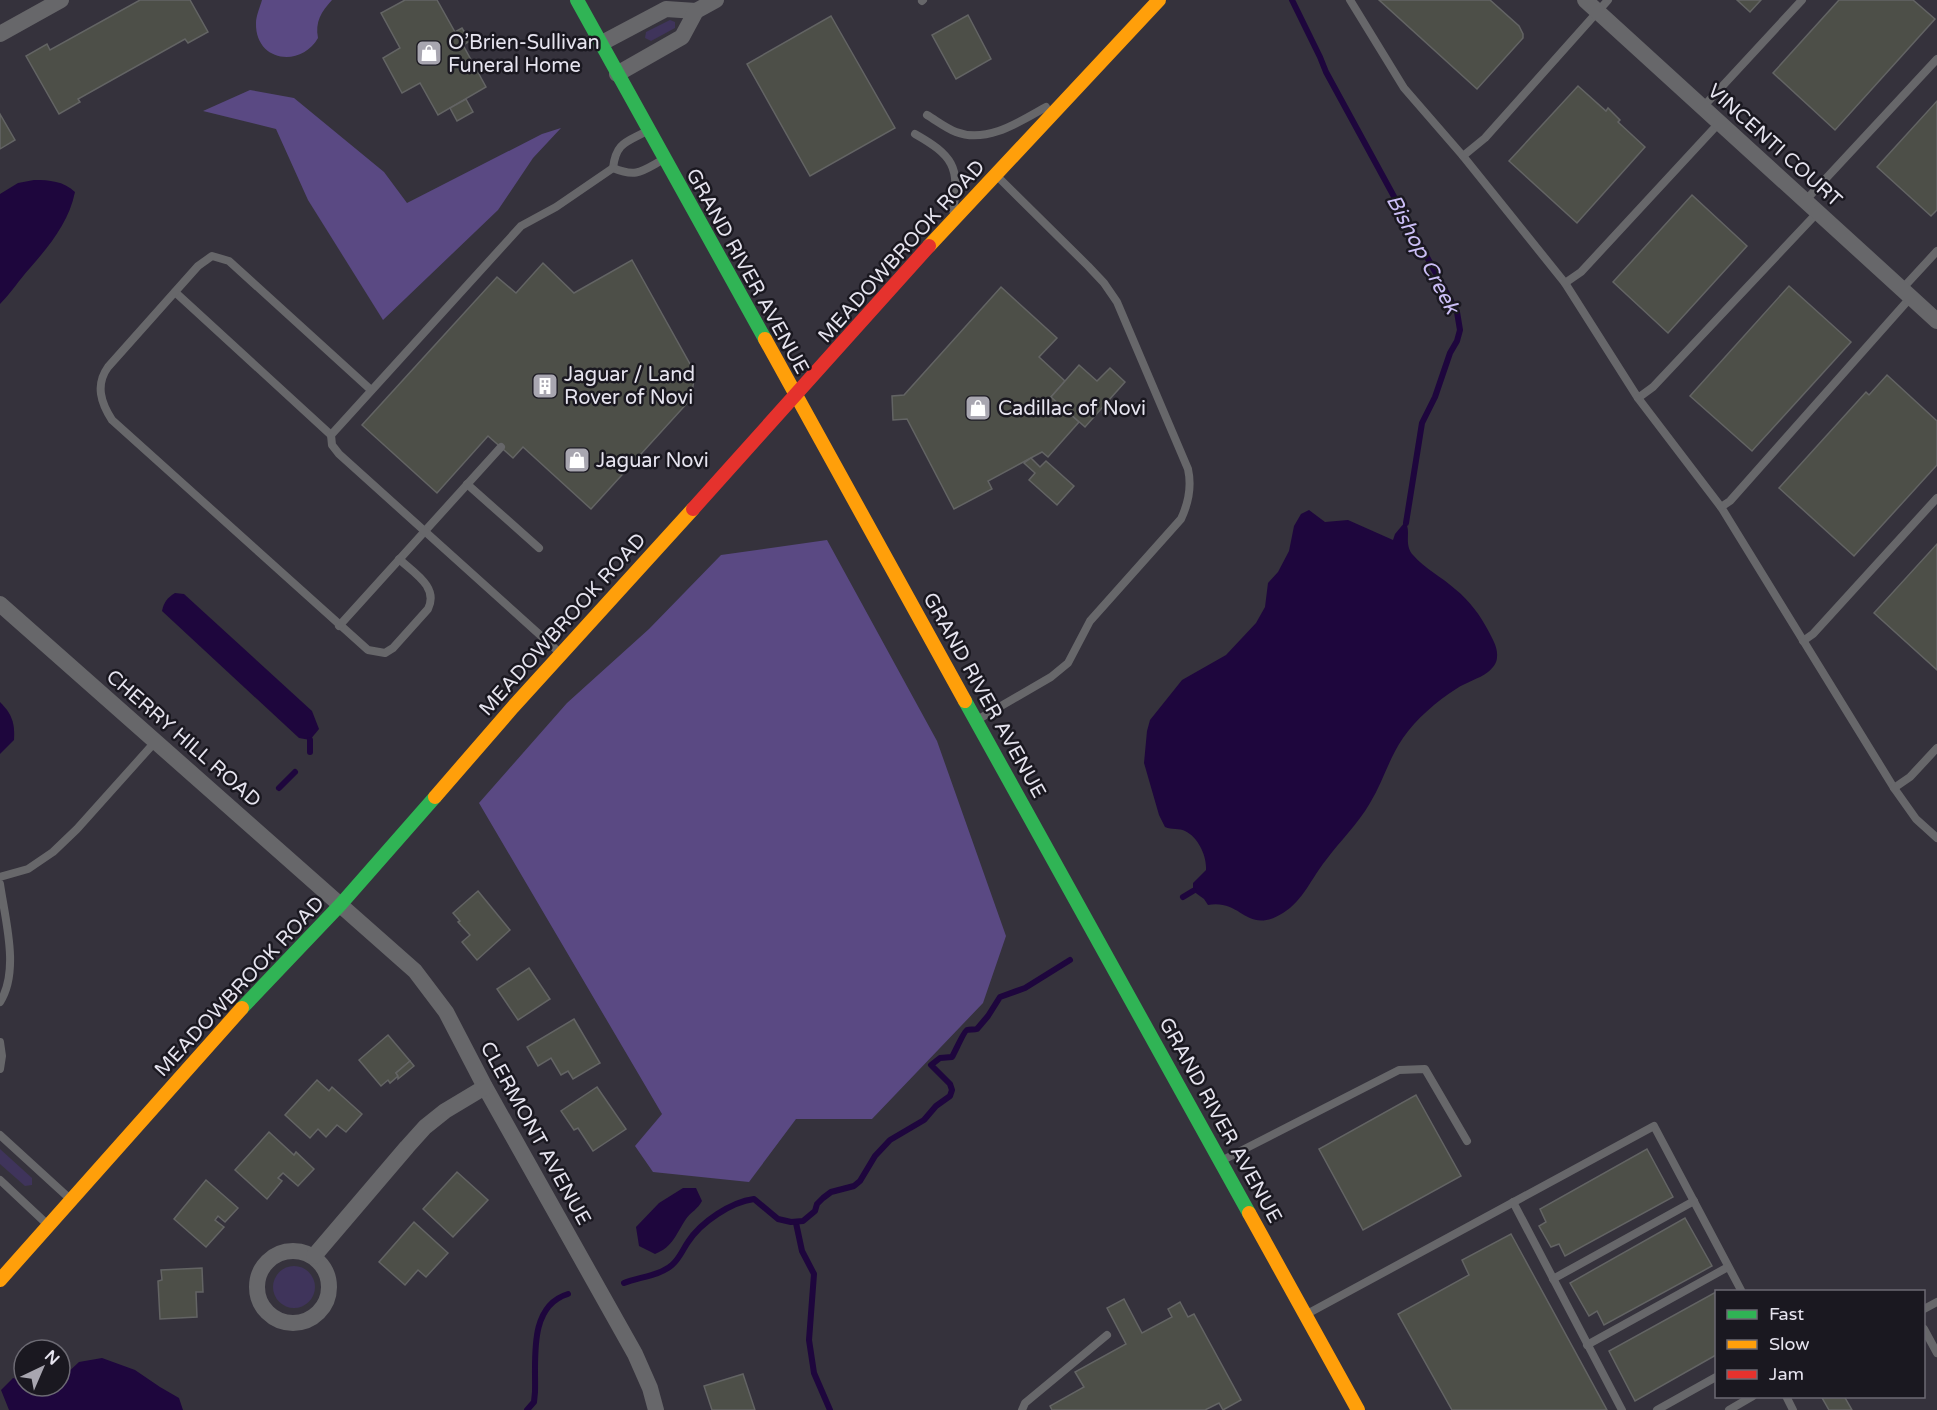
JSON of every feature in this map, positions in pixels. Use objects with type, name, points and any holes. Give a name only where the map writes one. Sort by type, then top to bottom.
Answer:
[{"type":"street","points":[[0,34],[61,0]]},
{"type":"street","name":"GRAND RIVER AVENUE","points":[[577,0],[1358,1410]]},
{"type":"street","points":[[600,44],[666,9],[696,11],[716,0]]},
{"type":"street","name":"MEADOWBROOK ROAD","points":[[0,1280],[236,1015],[341,904],[560,654],[796,396],[951,222],[1159,0]]},
{"type":"street","name":"VINCENTI COURT","points":[[1584,0],[1603,6],[1719,123],[1937,321]]},
{"type":"street","points":[[616,74],[682,37],[696,11]]},
{"type":"street","name":"CHERRY HILL ROAD","points":[[0,604],[341,904]]},
{"type":"street","name":"CLERMONT AVENUE","points":[[341,904],[415,971],[446,1012],[485,1087],[635,1354],[650,1388],[656,1410]]},
{"type":"street","points":[[314,1256],[425,1127],[485,1087]]},
{"type":"street","points":[[301,1251],[314,1256],[323,1267],[329,1287],[322,1309],[304,1321],[292,1323],[271,1316],[263,1307],[258,1295],[257,1283],[268,1261],[278,1254],[301,1251]]},
{"type":"lane","points":[[1350,0],[1404,88],[1463,156],[1566,283],[1638,398],[1721,507],[1894,788],[1916,819],[1937,838]]},
{"type":"lane","points":[[1703,107],[1802,0]]},
{"type":"lane","points":[[1463,156],[1485,138],[1603,6]]},
{"type":"lane","points":[[1805,201],[1937,59]]},
{"type":"lane","points":[[927,115],[958,133],[990,134],[1012,127],[1073,92]]},
{"type":"lane","points":[[1566,283],[1581,272],[1719,123]]},
{"type":"lane","points":[[331,435],[521,226],[556,207],[613,168],[618,148],[648,131]]},
{"type":"lane","points":[[915,134],[938,147],[955,170],[956,195],[951,222]]},
{"type":"lane","points":[[613,168],[633,174],[664,159]]},
{"type":"lane","points":[[977,720],[1051,677],[1068,663],[1090,621],[1181,519],[1191,481],[1188,468],[1117,302],[1088,266],[996,174]]},
{"type":"lane","points":[[1638,398],[1653,387],[1818,212]]},
{"type":"lane","points":[[1721,507],[1730,501],[1907,293],[1937,251]]},
{"type":"lane","points":[[371,390],[230,261],[212,256],[205,260],[175,292],[103,374],[100,391],[101,401],[112,420],[368,650],[385,652],[400,640],[428,609],[432,601],[432,592],[427,585],[399,559]]},
{"type":"lane","points":[[175,292],[331,435],[332,445],[339,454],[560,654]]},
{"type":"lane","points":[[339,626],[501,447]]},
{"type":"lane","points":[[467,484],[538,548]]},
{"type":"lane","points":[[1803,641],[1813,634],[1937,498]]},
{"type":"lane","points":[[0,877],[28,869],[53,852],[77,829],[155,742]]},
{"type":"lane","points":[[1894,788],[1910,777],[1937,748]]},
{"type":"lane","points":[[0,884],[10,970],[8,987],[0,1002]]},
{"type":"lane","points":[[0,1042],[3,1056],[0,1070]]},
{"type":"lane","points":[[1221,1161],[1399,1070],[1425,1070],[1467,1141]]},
{"type":"lane","points":[[1306,1314],[1654,1126],[1741,1290]]},
{"type":"lane","points":[[0,1135],[72,1200]]},
{"type":"lane","points":[[0,1180],[48,1226]]},
{"type":"lane","points":[[1553,1279],[1694,1201]]},
{"type":"lane","points":[[1513,1202],[1622,1410]]},
{"type":"lane","points":[[1587,1345],[1728,1267]]},
{"type":"lane","points":[[1925,1332],[1937,1353]]},
{"type":"lane","points":[[1022,1410],[1025,1402],[1107,1335]]},
{"type":"lane","points":[[1657,1410],[1715,1378]]},
{"type":"lane","points":[[1729,1410],[1750,1398]]},
{"type":"shaded area","points":[[262,0],[332,0],[320,18],[317,27],[318,38],[310,48],[291,57],[271,53],[263,46],[258,36],[256,20]]},
{"type":"shaded area","points":[[670,20],[675,22],[675,28],[651,41],[645,38],[646,32]]},
{"type":"shaded area","points":[[250,90],[294,98],[384,172],[407,203],[542,134],[561,128],[533,158],[498,210],[383,320],[308,200],[276,129],[203,111]]},
{"type":"shaded area","points":[[34,180],[66,185],[75,192],[72,203],[51,242],[0,304],[0,194],[18,183]]},
{"type":"shaded area","points":[[1309,510],[1325,522],[1348,520],[1393,540],[1405,522],[1410,551],[1474,609],[1494,641],[1497,659],[1488,672],[1449,694],[1414,724],[1398,746],[1365,811],[1331,853],[1302,895],[1283,913],[1261,921],[1229,907],[1208,905],[1193,891],[1193,883],[1206,870],[1205,859],[1201,848],[1190,834],[1183,830],[1165,827],[1159,815],[1144,763],[1147,731],[1150,720],[1182,680],[1226,655],[1256,623],[1265,607],[1268,583],[1278,572],[1289,551],[1294,526],[1301,514]]},
{"type":"shaded area","points":[[827,540],[937,741],[1006,936],[983,1003],[872,1119],[796,1119],[749,1182],[653,1172],[635,1146],[662,1114],[479,803],[567,703],[649,629],[721,555]]},
{"type":"shaded area","points":[[175,593],[184,594],[312,711],[319,729],[310,740],[299,738],[162,611],[166,600]]},
{"type":"shaded area","points":[[0,702],[10,715],[14,740],[0,754]]},
{"type":"shaded area","points":[[0,1149],[32,1178],[32,1185],[25,1186],[0,1164]]},
{"type":"shaded area","points":[[683,1188],[696,1188],[702,1201],[699,1206],[686,1219],[666,1248],[655,1254],[639,1246],[636,1227],[659,1203]]},
{"type":"shaded area","points":[[294,1266],[309,1272],[315,1287],[309,1302],[294,1308],[279,1302],[273,1287],[279,1272]]},
{"type":"shaded area","points":[[102,1358],[135,1370],[179,1398],[183,1410],[9,1410],[1,1390],[12,1379],[12,1398],[72,1398],[72,1369],[79,1362]]},
{"type":"building","points":[[140,0],[190,0],[208,32],[188,43],[185,39],[78,99],[80,102],[59,114],[26,56],[47,44],[50,50]]},
{"type":"building","name":"O’Brien-Sullivan Funeral Home","points":[[405,0],[437,0],[455,32],[462,28],[470,41],[463,45],[486,87],[438,115],[420,83],[402,93],[383,58],[400,48],[381,13]]},
{"type":"building","points":[[1379,0],[1490,0],[1519,26],[1523,38],[1477,89]]},
{"type":"building","points":[[1737,0],[1761,0],[1750,12]]},
{"type":"building","points":[[1839,0],[1913,0],[1935,19],[1835,130],[1773,73]]},
{"type":"building","points":[[968,15],[991,59],[956,79],[932,35]]},
{"type":"building","points":[[831,16],[895,128],[810,176],[747,64]]},
{"type":"building","points":[[1578,86],[1606,111],[1608,108],[1620,120],[1618,122],[1645,147],[1577,223],[1509,161]]},
{"type":"building","points":[[466,99],[473,112],[457,121],[450,108]]},
{"type":"building","points":[[1937,101],[1937,210],[1931,216],[1877,167]]},
{"type":"building","points":[[0,114],[15,140],[0,149]]},
{"type":"building","points":[[1692,195],[1747,246],[1668,333],[1613,282]]},
{"type":"building","name":"Jaguar / Land Rover of Novi","points":[[632,260],[695,373],[691,399],[591,509],[523,447],[513,458],[488,436],[437,493],[362,425],[497,277],[516,293],[543,263],[574,293]]},
{"type":"building","points":[[1789,286],[1851,342],[1752,451],[1690,396]]},
{"type":"building","name":"Cadillac of Novi","points":[[1001,287],[1057,338],[1039,357],[1065,381],[1051,397],[1079,422],[1048,457],[1042,452],[988,481],[992,489],[954,509],[907,419],[893,420],[892,396],[904,395]]},
{"type":"building","points":[[1079,365],[1097,381],[1110,368],[1125,382],[1085,427],[1051,397]]},
{"type":"building","points":[[1887,375],[1937,421],[1937,465],[1854,556],[1779,488],[1866,392],[1869,395]]},
{"type":"building","points":[[1031,458],[1040,467],[1046,461],[1074,486],[1057,505],[1029,480],[1035,473],[1024,463]]},
{"type":"building","points":[[1937,544],[1937,670],[1874,613]]},
{"type":"building","points":[[478,891],[510,930],[477,960],[462,942],[470,935],[453,913]]},
{"type":"building","points":[[529,968],[550,999],[518,1020],[497,989]]},
{"type":"building","points":[[574,1019],[600,1063],[573,1079],[568,1071],[561,1075],[551,1058],[538,1066],[527,1047]]},
{"type":"building","points":[[388,1035],[410,1061],[396,1073],[398,1076],[390,1083],[388,1080],[381,1086],[359,1060]]},
{"type":"building","points":[[410,1061],[414,1066],[398,1079],[396,1073]]},
{"type":"building","points":[[317,1080],[329,1091],[332,1087],[362,1114],[346,1132],[337,1125],[326,1137],[318,1129],[310,1138],[285,1115]]},
{"type":"building","points":[[597,1087],[626,1129],[593,1151],[578,1128],[574,1130],[561,1111]]},
{"type":"building","points":[[1416,1095],[1461,1176],[1363,1230],[1319,1149]]},
{"type":"building","points":[[269,1132],[294,1155],[296,1152],[314,1169],[298,1186],[283,1173],[278,1178],[282,1181],[267,1199],[235,1170]]},
{"type":"building","points":[[1647,1149],[1673,1197],[1565,1256],[1559,1244],[1551,1247],[1539,1226],[1546,1222],[1540,1209]]},
{"type":"building","points":[[457,1172],[488,1200],[453,1237],[423,1209]]},
{"type":"building","points":[[206,1180],[238,1208],[225,1222],[218,1216],[215,1220],[224,1227],[206,1247],[174,1219]]},
{"type":"building","points":[[1685,1218],[1712,1266],[1604,1325],[1597,1311],[1589,1316],[1570,1283]]},
{"type":"building","points":[[414,1222],[448,1253],[426,1277],[418,1270],[405,1285],[379,1262]]},
{"type":"building","points":[[1511,1234],[1607,1410],[1452,1410],[1398,1314],[1469,1275],[1462,1260]]},
{"type":"building","points":[[202,1268],[203,1292],[196,1292],[197,1317],[160,1319],[158,1281],[162,1280],[161,1270]]},
{"type":"building","points":[[1715,1293],[1715,1356],[1635,1401],[1609,1351]]},
{"type":"building","points":[[1124,1299],[1142,1333],[1172,1317],[1168,1309],[1180,1302],[1188,1317],[1194,1314],[1241,1400],[1223,1410],[1219,1403],[1205,1410],[1052,1410],[1050,1406],[1084,1387],[1075,1372],[1126,1344],[1107,1308]]},
{"type":"building","points":[[743,1374],[755,1410],[712,1410],[704,1386]]},
{"type":"building","points":[[1822,1398],[1845,1398],[1852,1410],[1829,1410]]},
{"type":"waterway","name":"Bishop Creek","points":[[1292,0],[1326,72],[1457,312],[1460,330],[1457,341],[1422,423],[1406,523]]},
{"type":"waterway","points":[[310,740],[310,752]]},
{"type":"waterway","points":[[279,788],[295,772]]},
{"type":"waterway","name":"Bishop Creek","points":[[1183,897],[1193,891]]},
{"type":"waterway","name":"Bishop Creek","points":[[624,1283],[667,1269],[701,1227],[717,1214],[736,1204],[754,1199],[778,1219],[791,1222],[803,1221],[831,1192],[854,1186],[860,1181],[875,1156],[890,1140],[924,1120],[936,1106],[950,1096],[952,1090],[950,1084],[931,1065],[940,1058],[952,1057],[966,1031],[977,1029],[1000,997],[1025,988],[1070,960]]},
{"type":"waterway","points":[[796,1223],[802,1251],[814,1274],[809,1340],[814,1373],[830,1410]]},
{"type":"waterway","name":"Bishop Creek","points":[[527,1410],[534,1402],[535,1350],[540,1322],[546,1310],[555,1300],[568,1294]]},
{"type":"traffic: fast","points":[[577,0],[765,339]]},
{"type":"traffic: fast","points":[[965,701],[1249,1213]]},
{"type":"traffic: fast","points":[[242,1008],[341,904],[435,797]]},
{"type":"traffic: slow","points":[[929,246],[1159,0]]},
{"type":"traffic: slow","points":[[765,339],[965,701]]},
{"type":"traffic: slow","points":[[435,797],[513,707],[693,509]]},
{"type":"traffic: slow","points":[[0,1280],[242,1008]]},
{"type":"traffic: slow","points":[[1249,1213],[1358,1410]]},
{"type":"traffic: jam","points":[[693,509],[929,246]]},
{"type":"place","name":"O’Brien-Sullivan Funeral Home","points":[[429,53]]},
{"type":"place","name":"Jaguar / Land Rover of Novi","points":[[545,386]]},
{"type":"place","name":"Cadillac of Novi","points":[[978,408]]},
{"type":"place","name":"Jaguar Novi","points":[[577,460]]}]
